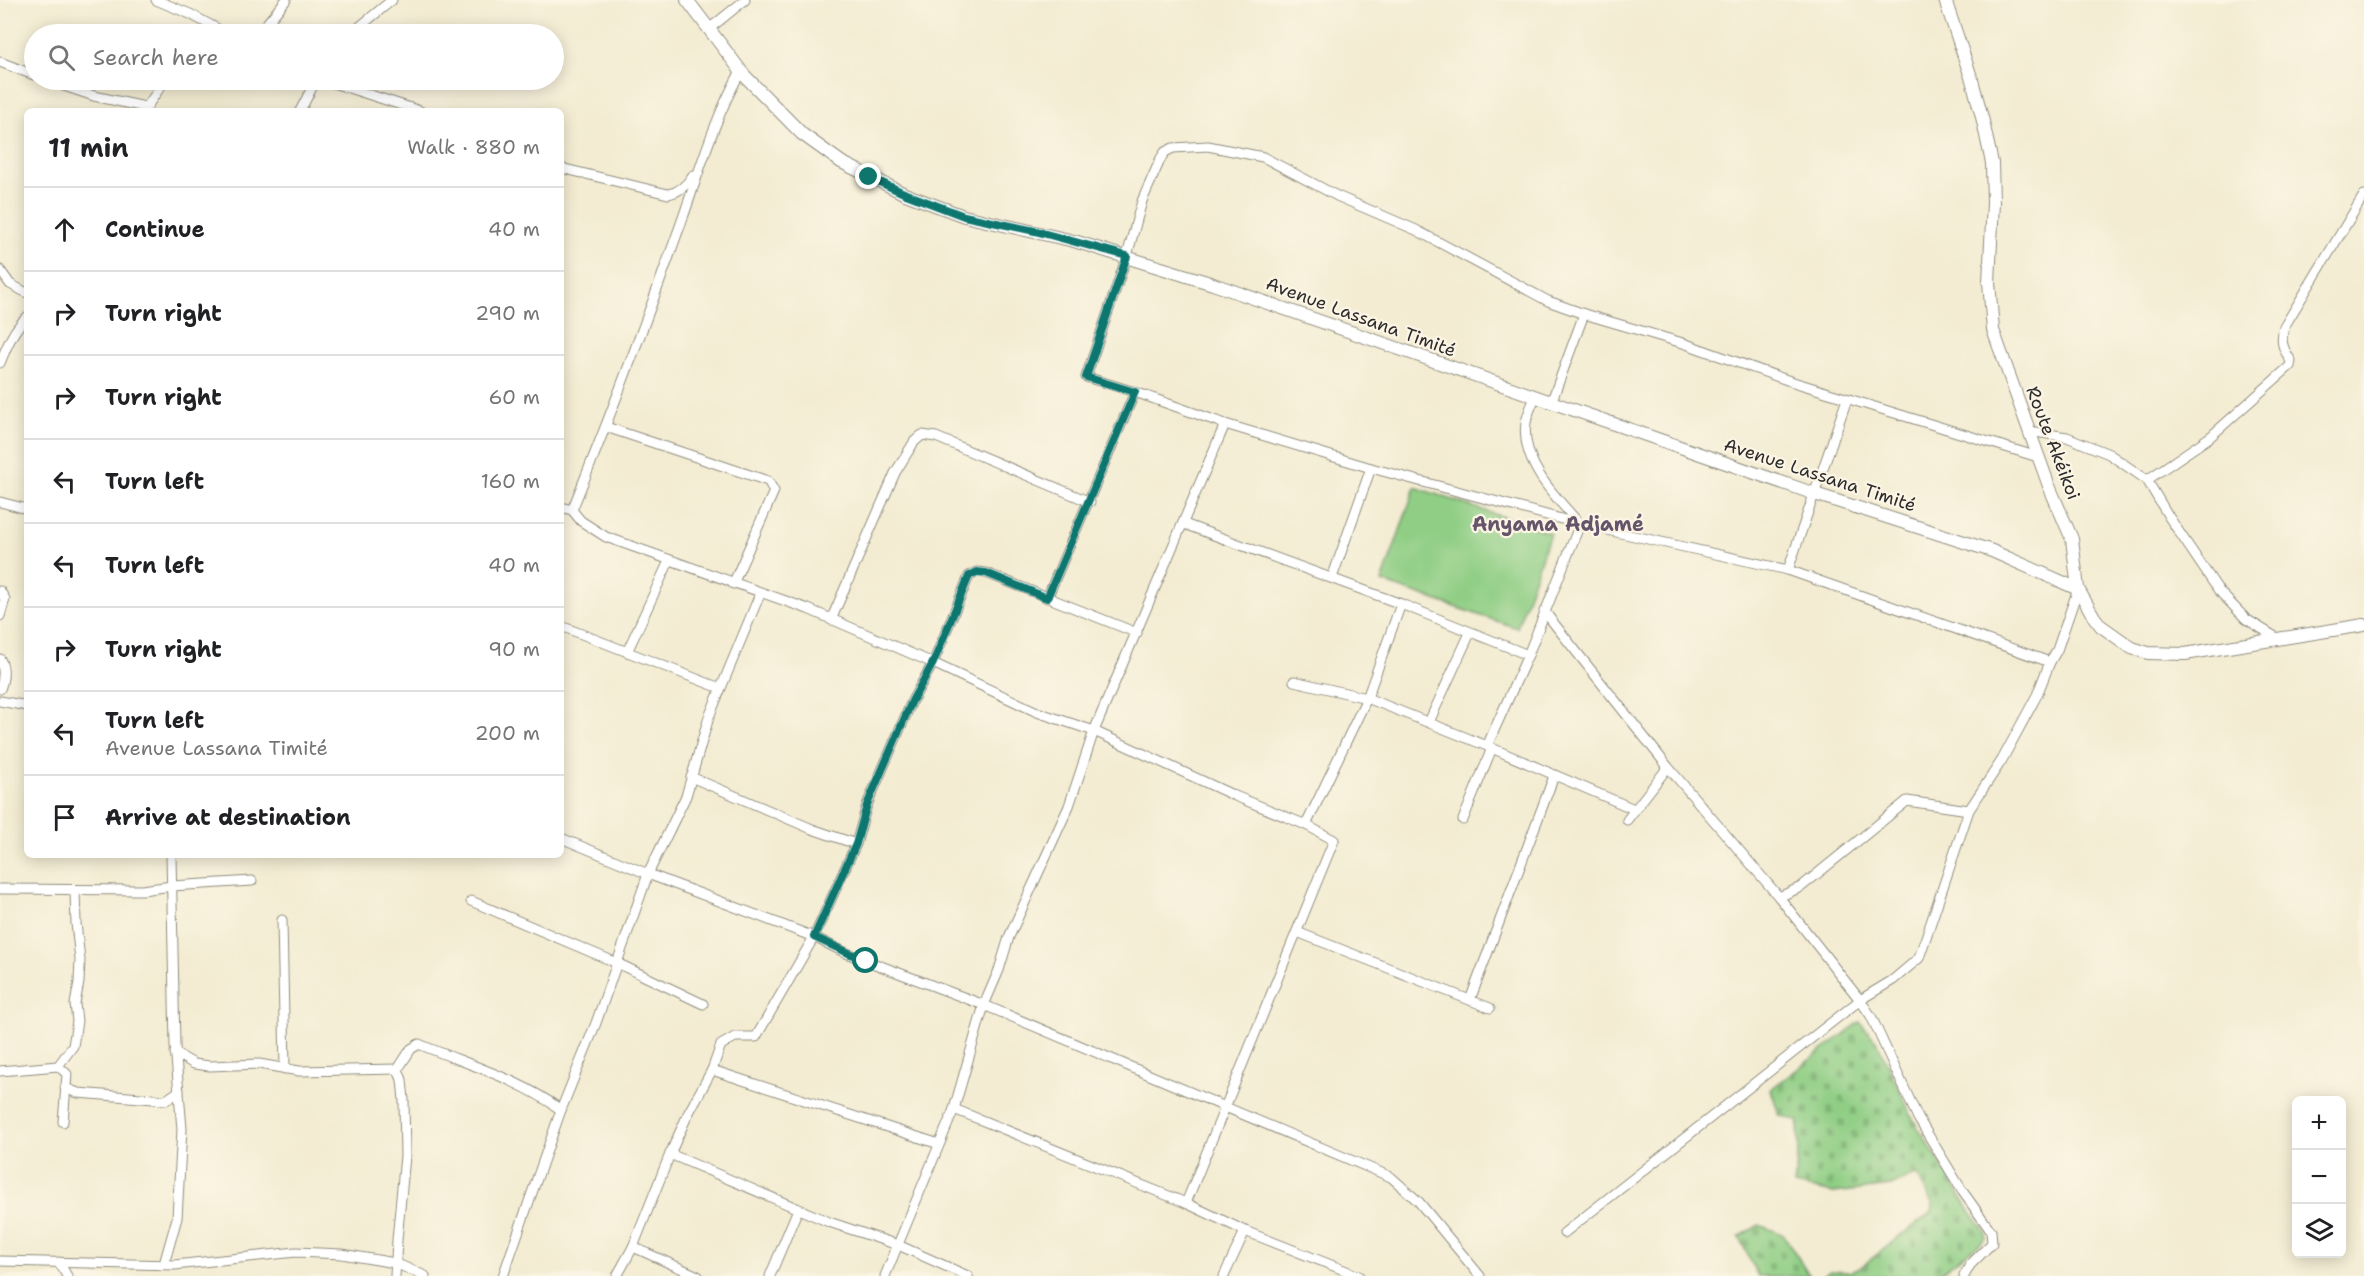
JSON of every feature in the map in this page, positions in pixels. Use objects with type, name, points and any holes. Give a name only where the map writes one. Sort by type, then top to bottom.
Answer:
[{"type":"street","points":[[156,0],[208,24]]},
{"type":"street","points":[[266,24],[286,0]]},
{"type":"street","points":[[363,24],[392,0]]},
{"type":"street","name":"Avenue Lassana Timité","points":[[687,0],[741,71],[802,134],[841,162],[887,186],[933,206],[964,216],[1035,231],[1127,256],[1306,315],[1815,494],[1992,551],[2078,589]]},
{"type":"street","points":[[709,29],[745,0]]},
{"type":"street","name":"Route Akéikoi","points":[[1945,0],[1972,80],[1992,163],[1993,203],[1989,282],[1994,330],[2038,457],[2072,539],[2078,589],[2101,626],[2132,648],[2148,653],[2184,654],[2364,625]]},
{"type":"street","points":[[0,62],[24,71]]},
{"type":"street","points":[[572,510],[606,427],[678,234],[700,165],[726,100],[741,71]]},
{"type":"street","points":[[76,90],[141,108]]},
{"type":"street","points":[[146,108],[158,90]]},
{"type":"street","points":[[302,108],[311,90]]},
{"type":"street","points":[[355,90],[411,108]]},
{"type":"street","points":[[2038,457],[1779,378],[1686,344],[1548,301],[1416,230],[1337,196],[1263,157],[1208,146],[1182,146],[1165,152],[1142,201],[1127,256],[1086,377],[1225,424],[1371,468],[1580,524],[1788,570],[2050,662]]},
{"type":"street","points":[[564,169],[668,194],[682,189],[700,165]]},
{"type":"street","points":[[2147,480],[2210,436],[2290,366],[2291,361],[2283,348],[2281,338],[2284,327],[2364,195]]},
{"type":"street","points":[[0,270],[10,284],[24,291]]},
{"type":"street","points":[[1551,403],[1584,314]]},
{"type":"street","points":[[0,363],[11,336],[24,320]]},
{"type":"street","points":[[1047,598],[1090,502],[1135,392]]},
{"type":"street","points":[[1535,397],[1525,424],[1528,451],[1554,497],[1580,524]]},
{"type":"street","points":[[1788,570],[1847,399]]},
{"type":"street","points":[[885,1276],[954,1109],[984,1005],[999,970],[1009,937],[1069,806],[1094,731],[1225,424]]},
{"type":"street","points":[[606,427],[768,481],[772,485],[774,491],[733,584]]},
{"type":"street","points":[[2029,431],[2067,437],[2109,454],[2147,480],[2219,591],[2246,619],[2277,638]]},
{"type":"street","points":[[831,620],[895,473],[914,442],[922,435],[936,437],[1090,502]]},
{"type":"street","points":[[1332,578],[1371,468]]},
{"type":"street","points":[[0,502],[24,508]]},
{"type":"street","points":[[564,508],[572,510],[592,530],[669,561],[808,609],[933,663],[1037,712],[1094,731],[1235,796],[1306,825],[1334,840],[1186,1203]]},
{"type":"street","points":[[1184,524],[1401,604],[1528,655]]},
{"type":"street","points":[[1463,820],[1489,747],[1580,524]]},
{"type":"street","points":[[627,652],[669,561]]},
{"type":"street","points":[[616,1276],[633,1247],[688,1113],[712,1070],[722,1045],[735,1037],[756,1037],[814,937],[856,844],[867,805],[912,701],[933,663],[969,576],[977,572],[986,573],[1137,633]]},
{"type":"street","points":[[1564,1233],[1860,1000],[1893,980],[1919,958],[1970,810],[2002,760],[2037,694],[2057,650],[2078,589]]},
{"type":"street","points":[[0,591],[5,599],[0,616]]},
{"type":"street","points":[[503,1276],[648,874],[678,816],[709,717],[760,594]]},
{"type":"street","points":[[1306,825],[1366,698],[1401,604]]},
{"type":"street","points":[[1544,611],[1668,766],[1779,897],[1871,1016],[1918,1118],[1963,1192],[1991,1231],[1992,1243],[1970,1265],[1964,1276]]},
{"type":"street","points":[[564,627],[720,688]]},
{"type":"street","points":[[1429,722],[1470,633]]},
{"type":"street","points":[[0,659],[3,666],[3,681],[0,689]]},
{"type":"street","points":[[1294,681],[1366,698],[1429,722],[1634,809]]},
{"type":"street","points":[[0,701],[24,705]]},
{"type":"street","points":[[1627,820],[1668,766]]},
{"type":"street","points":[[1470,1000],[1554,776]]},
{"type":"street","points":[[692,777],[812,829],[856,844]]},
{"type":"street","points":[[1779,897],[1801,887],[1908,801],[1970,810]]},
{"type":"street","points":[[564,839],[814,937],[846,953],[984,1005],[1391,1177],[1419,1202],[1480,1276]]},
{"type":"street","points":[[164,1264],[177,1218],[183,1129],[175,1053],[171,858]]},
{"type":"street","points":[[0,889],[142,890],[252,881]]},
{"type":"street","points":[[0,1071],[58,1066],[73,1046],[76,1021],[75,1004],[80,982],[75,891]]},
{"type":"street","points":[[471,901],[617,963],[703,1004]]},
{"type":"street","points":[[282,920],[285,1069]]},
{"type":"street","points":[[1297,932],[1490,1008]]},
{"type":"street","points":[[398,1069],[411,1049],[419,1044],[522,1087],[547,1099],[561,1110]]},
{"type":"street","points":[[175,1053],[194,1064],[210,1066],[259,1064],[299,1071],[398,1069]]},
{"type":"street","points":[[63,1122],[67,1054]]},
{"type":"street","points":[[58,1066],[66,1074]]},
{"type":"street","points":[[395,1276],[405,1156],[404,1100],[402,1080],[398,1069]]},
{"type":"street","points":[[712,1070],[939,1144]]},
{"type":"street","points":[[65,1088],[78,1093],[166,1100],[179,1092]]},
{"type":"street","points":[[954,1109],[1186,1203],[1245,1231],[1359,1276]]},
{"type":"street","points":[[670,1154],[798,1209],[857,1233],[898,1245],[968,1276]]},
{"type":"street","points":[[770,1276],[798,1209]]},
{"type":"street","points":[[1224,1276],[1245,1231]]},
{"type":"street","points":[[633,1247],[698,1276]]},
{"type":"street","points":[[0,1261],[164,1264],[296,1252],[342,1254],[395,1263],[425,1276]]},
{"type":"street","points":[[59,1262],[67,1276]]},
{"type":"green space","points":[[1415,487],[1550,533],[1517,628],[1382,582]]},
{"type":"green space","points":[[1860,1022],[1877,1042],[1914,1121],[1987,1238],[1936,1276],[1823,1276],[1830,1271],[1850,1272],[1862,1266],[1932,1212],[1933,1205],[1917,1175],[1891,1186],[1834,1193],[1794,1185],[1799,1149],[1798,1121],[1779,1115],[1771,1089]]},
{"type":"green space","points":[[1759,1225],[1783,1234],[1810,1276],[1758,1276],[1739,1237]]},
{"type":"district","name":"Anyama Adjamé","points":[[1558,524]]},
{"type":"route","points":[[866,961],[814,937],[856,844],[867,805],[912,701],[933,663],[969,576],[977,572],[986,573],[1047,598],[1090,502],[1135,392],[1086,377],[1127,256],[1035,231],[964,216],[933,206],[869,177]]}]
